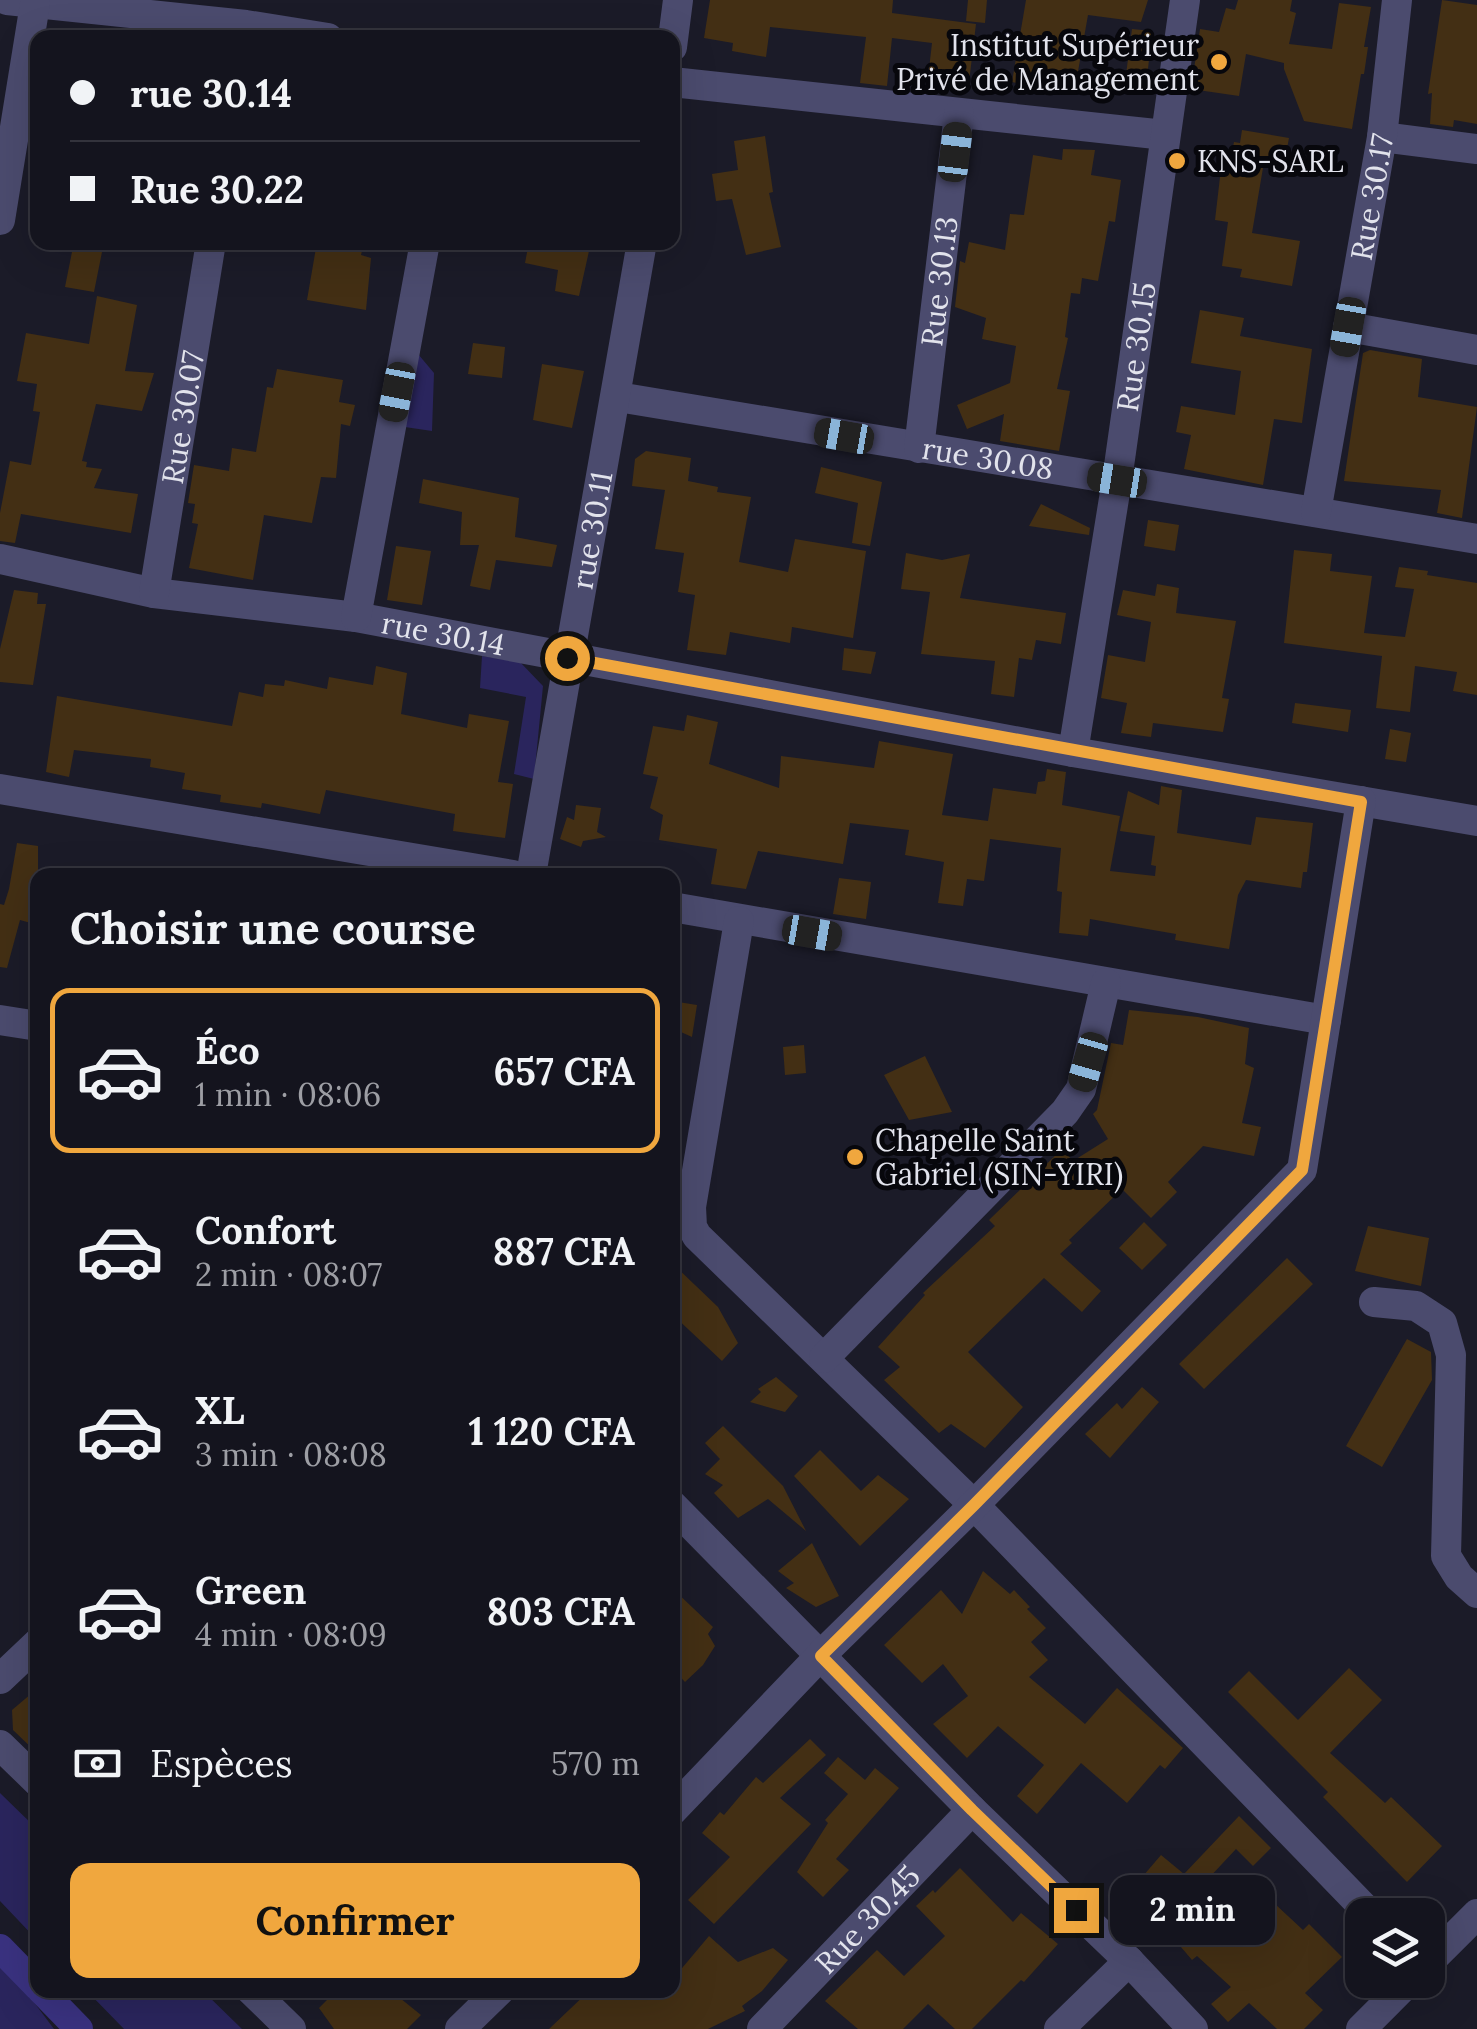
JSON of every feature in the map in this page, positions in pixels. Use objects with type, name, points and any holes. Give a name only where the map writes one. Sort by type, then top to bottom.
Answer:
[{"type":"street","points":[[674,30],[678,0]]},
{"type":"street","name":"Rue 30.15","points":[[1073,752],[1117,480],[1185,0]]},
{"type":"street","name":"Rue 30.17","points":[[1316,512],[1382,136],[1397,0]]},
{"type":"street","points":[[0,220],[21,2],[237,30]]},
{"type":"street","points":[[680,83],[1165,135]]},
{"type":"street","name":"Rue 30.13","points":[[919,448],[959,114]]},
{"type":"street","points":[[1382,136],[1477,149]]},
{"type":"street","name":"Rue 30.07","points":[[154,593],[210,250]]},
{"type":"street","points":[[356,616],[423,250]]},
{"type":"street","name":"rue 30.11","points":[[532,868],[567,658],[618,397],[641,250]]},
{"type":"street","points":[[1348,327],[1477,350]]},
{"type":"street","name":"rue 30.08","points":[[618,397],[1477,539]]},
{"type":"street","name":"rue 30.14","points":[[0,559],[154,593],[356,616],[1073,752],[1477,822]]},
{"type":"street","points":[[0,789],[471,868]]},
{"type":"street","points":[[680,1803],[1302,1170],[1361,802]]},
{"type":"street","points":[[680,909],[1326,1020]]},
{"type":"street","points":[[739,920],[690,1217],[698,1236],[974,1505],[1355,1898]]},
{"type":"street","points":[[824,1358],[1065,1112],[1081,1089],[1106,983]]},
{"type":"street","points":[[0,1020],[30,1025]]},
{"type":"street","points":[[1374,1302],[1416,1306],[1442,1323],[1451,1355],[1446,1556],[1459,1578],[1477,1593]]},
{"type":"street","points":[[680,1513],[1193,2029]]},
{"type":"street","points":[[0,1679],[30,1651]]},
{"type":"street","points":[[0,1746],[30,1774]]},
{"type":"street","name":"Rue 30.45","points":[[762,2029],[972,1810]]},
{"type":"street","points":[[1445,1946],[1477,1914]]},
{"type":"street","points":[[1060,2029],[1128,1960]]},
{"type":"street","points":[[259,1998],[291,2029]]},
{"type":"street","points":[[460,2029],[492,1998]]},
{"type":"street","points":[[1361,2029],[1392,1998]]},
{"type":"shaded area","points":[[418,354],[434,373],[432,431],[405,427]]},
{"type":"shaded area","points":[[482,656],[520,662],[543,686],[534,779],[514,774],[526,697],[480,688]]},
{"type":"shaded area","points":[[0,1793],[30,1822],[30,1933],[0,1901]]},
{"type":"shaded area","points":[[0,1957],[54,2029],[0,2029]]},
{"type":"shaded area","points":[[94,1998],[210,1998],[242,2029],[124,2029]]},
{"type":"building","points":[[710,0],[893,0],[892,13],[976,24],[969,82],[928,78],[932,43],[892,38],[887,86],[860,83],[866,37],[770,27],[766,57],[732,51],[733,43],[704,38]]},
{"type":"building","points":[[968,0],[987,0],[985,23],[966,21]]},
{"type":"building","points":[[1026,0],[1148,0],[1141,22],[1088,15],[1074,94],[1012,82]]},
{"type":"building","points":[[1238,0],[1292,0],[1290,11],[1296,13],[1289,44],[1332,49],[1339,3],[1371,7],[1364,74],[1352,129],[1304,121],[1284,63],[1246,54],[1239,96],[1191,89],[1200,29],[1219,32],[1226,8],[1235,10]]},
{"type":"building","points":[[1442,0],[1477,5],[1477,124],[1454,120],[1453,127],[1430,124],[1432,93],[1428,94]]},
{"type":"building","points":[[1132,29],[1152,31],[1146,88],[1125,82]]},
{"type":"building","points":[[1242,130],[1289,138],[1285,159],[1265,156],[1252,233],[1300,241],[1292,286],[1240,277],[1242,269],[1222,266],[1228,222],[1215,220],[1222,160],[1230,161],[1234,142],[1240,143]]},
{"type":"building","points":[[765,136],[773,192],[769,193],[781,247],[746,255],[732,199],[716,201],[712,174],[738,170],[734,141]]},
{"type":"building","points":[[1063,149],[1095,150],[1091,175],[1121,180],[1115,222],[1109,221],[1098,281],[1082,278],[1080,294],[1071,293],[1065,337],[1068,338],[1057,389],[1070,391],[1059,451],[1000,441],[1004,414],[967,429],[957,405],[1010,383],[1016,346],[982,339],[986,318],[955,307],[960,261],[965,263],[969,242],[1005,250],[1010,214],[1024,215],[1033,155],[1062,160]]},
{"type":"building","points":[[72,250],[102,250],[94,292],[65,287]]},
{"type":"building","points":[[316,250],[362,250],[361,255],[371,258],[366,310],[307,300]]},
{"type":"building","points":[[527,250],[589,250],[579,296],[555,291],[558,270],[525,263]]},
{"type":"building","points":[[97,296],[137,305],[125,371],[154,373],[142,411],[96,404],[82,461],[87,462],[86,467],[102,469],[94,488],[138,494],[131,533],[21,514],[15,543],[0,541],[0,513],[10,461],[31,465],[40,412],[33,411],[37,384],[17,381],[26,333],[89,344]]},
{"type":"building","points":[[1200,310],[1244,318],[1240,336],[1312,349],[1302,423],[1274,419],[1263,485],[1184,469],[1191,435],[1176,432],[1181,406],[1235,415],[1241,371],[1191,363]]},
{"type":"building","points":[[473,343],[505,347],[502,378],[468,374]]},
{"type":"building","points":[[1370,350],[1422,359],[1418,397],[1477,407],[1462,518],[1437,513],[1441,490],[1344,481],[1363,353]]},
{"type":"building","points":[[542,364],[584,371],[572,428],[533,420]]},
{"type":"building","points":[[277,369],[343,380],[339,402],[355,405],[350,426],[341,424],[336,478],[321,477],[312,523],[264,515],[253,580],[189,568],[198,524],[192,523],[195,504],[188,503],[194,465],[229,471],[232,448],[256,452],[267,387],[273,388]]},
{"type":"building","points":[[646,451],[691,458],[688,481],[718,487],[717,492],[751,497],[739,562],[788,572],[795,539],[866,551],[853,638],[792,627],[790,643],[730,632],[726,655],[687,650],[695,595],[678,592],[684,553],[655,549],[665,490],[632,486],[635,459]]},
{"type":"building","points":[[821,467],[882,482],[870,546],[852,543],[858,503],[815,493]]},
{"type":"building","points":[[423,479],[519,498],[515,537],[557,545],[552,567],[496,560],[490,590],[470,586],[479,545],[460,545],[462,512],[419,503]]},
{"type":"building","points":[[1041,504],[1090,528],[1089,535],[1029,526]]},
{"type":"building","points":[[1148,520],[1179,525],[1175,551],[1144,546]]},
{"type":"building","points":[[396,546],[431,551],[422,605],[387,600]]},
{"type":"building","points":[[1294,550],[1332,554],[1330,571],[1372,576],[1364,633],[1405,637],[1414,589],[1395,587],[1399,567],[1477,583],[1477,695],[1453,691],[1457,672],[1415,666],[1410,712],[1376,708],[1382,656],[1284,643]]},
{"type":"building","points":[[906,553],[942,560],[970,554],[960,598],[1066,613],[1061,644],[1036,640],[1032,660],[1019,658],[1014,697],[991,694],[995,661],[921,654],[930,592],[901,589]]},
{"type":"building","points":[[1157,584],[1179,588],[1176,613],[1236,621],[1222,698],[1229,699],[1223,732],[1153,723],[1151,737],[1121,733],[1127,703],[1101,698],[1108,655],[1145,662],[1151,622],[1117,615],[1123,590],[1155,596]]},
{"type":"building","points":[[14,590],[38,593],[37,604],[46,604],[33,685],[0,682],[0,649]]},
{"type":"building","points":[[844,648],[876,652],[871,674],[842,670]]},
{"type":"building","points":[[376,666],[407,673],[401,714],[467,728],[469,714],[509,721],[498,782],[513,784],[505,838],[453,831],[455,814],[326,790],[320,814],[262,803],[261,808],[220,802],[221,795],[182,789],[185,773],[150,767],[151,759],[74,750],[69,777],[46,772],[57,696],[232,726],[239,692],[263,697],[265,684],[284,686],[285,680],[327,689],[329,677],[373,685]]},
{"type":"building","points":[[1295,703],[1351,710],[1348,732],[1292,723]]},
{"type":"building","points":[[687,715],[718,722],[709,764],[779,788],[781,756],[874,768],[879,741],[953,754],[942,815],[988,821],[993,788],[1036,794],[1038,782],[1045,781],[1047,769],[1066,772],[1062,805],[1120,816],[1110,871],[1155,876],[1156,866],[1151,865],[1155,836],[1120,831],[1128,791],[1159,805],[1161,786],[1182,790],[1177,833],[1251,845],[1256,817],[1313,823],[1307,872],[1303,872],[1301,888],[1246,880],[1238,895],[1229,949],[1175,940],[1176,934],[1090,919],[1088,936],[1059,933],[1061,848],[990,839],[984,881],[967,879],[963,906],[938,903],[944,862],[905,855],[909,830],[850,823],[843,864],[758,851],[746,889],[711,884],[717,849],[659,840],[663,815],[650,808],[658,777],[643,774],[653,726],[684,731]]},
{"type":"building","points":[[1390,729],[1411,733],[1406,762],[1385,759]]},
{"type":"building","points":[[576,805],[601,808],[597,832],[606,837],[583,841],[581,847],[560,839],[567,817],[574,820]]},
{"type":"building","points":[[17,843],[38,846],[38,868],[30,868],[30,923],[20,920],[7,968],[0,967],[0,904],[4,905]]},
{"type":"building","points":[[839,878],[871,882],[866,919],[833,914]]},
{"type":"building","points":[[680,1002],[697,1005],[692,1037],[680,1032]]},
{"type":"building","points":[[1129,1010],[1198,1017],[1249,1028],[1245,1064],[1254,1068],[1242,1123],[1261,1127],[1254,1156],[1203,1146],[1168,1182],[1177,1192],[1151,1218],[1122,1189],[1069,1240],[1072,1243],[1060,1254],[1101,1291],[1082,1312],[1044,1278],[968,1352],[1023,1407],[985,1448],[951,1424],[939,1433],[884,1380],[900,1367],[878,1347],[923,1293],[995,1226],[989,1220],[1062,1149],[1073,1161],[1108,1139],[1093,1114],[1111,1043],[1123,1045]]},
{"type":"building","points":[[804,1045],[806,1073],[785,1075],[783,1047]]},
{"type":"building","points":[[925,1056],[952,1112],[909,1120],[884,1075]]},
{"type":"building","points":[[1144,1222],[1167,1245],[1142,1270],[1119,1248]]},
{"type":"building","points":[[1368,1226],[1429,1238],[1421,1286],[1355,1271]]},
{"type":"building","points":[[1287,1258],[1313,1284],[1204,1389],[1179,1364]]},
{"type":"building","points":[[680,1271],[718,1307],[738,1343],[722,1361],[680,1322]]},
{"type":"building","points":[[1407,1339],[1431,1352],[1432,1380],[1382,1467],[1346,1446]]},
{"type":"building","points":[[776,1377],[798,1396],[785,1412],[750,1402],[761,1392],[758,1389]]},
{"type":"building","points":[[1142,1387],[1159,1402],[1110,1458],[1085,1434],[1117,1403],[1122,1409]]},
{"type":"building","points":[[723,1426],[783,1486],[806,1531],[768,1499],[738,1518],[714,1493],[723,1485],[705,1474],[720,1459],[705,1443]]},
{"type":"building","points":[[820,1450],[861,1491],[878,1475],[909,1499],[860,1546],[794,1476]]},
{"type":"building","points":[[812,1543],[839,1596],[816,1607],[786,1588],[794,1583],[778,1571]]},
{"type":"building","points":[[983,1571],[1010,1594],[1014,1590],[1046,1628],[1031,1642],[1048,1660],[1029,1677],[1085,1724],[1117,1688],[1183,1748],[1165,1769],[1160,1765],[1127,1803],[1081,1763],[1037,1814],[1017,1796],[1044,1765],[998,1726],[967,1758],[933,1724],[968,1696],[943,1664],[922,1683],[884,1645],[941,1590],[962,1614]]},
{"type":"building","points":[[680,1596],[713,1627],[708,1634],[715,1646],[685,1682],[680,1677]]},
{"type":"building","points":[[1349,1668],[1382,1700],[1330,1753],[1385,1803],[1391,1797],[1442,1846],[1407,1882],[1323,1797],[1328,1792],[1228,1692],[1249,1671],[1298,1720]]},
{"type":"building","points":[[30,1695],[30,1746],[13,1730],[12,1710]]},
{"type":"building","points":[[810,1739],[826,1755],[780,1798],[811,1824],[714,1924],[688,1900],[730,1857],[702,1833],[720,1812],[724,1815],[756,1777],[763,1783]]},
{"type":"building","points":[[838,1757],[865,1780],[875,1768],[899,1788],[836,1859],[849,1870],[823,1897],[797,1872],[828,1823],[825,1820],[848,1794],[824,1773]]},
{"type":"building","points":[[1239,1816],[1271,1848],[1253,1866],[1236,1849],[1207,1880],[1252,1926],[1274,1903],[1303,1930],[1309,1924],[1342,1957],[1305,1993],[1323,2010],[1304,2029],[1277,2029],[1249,2003],[1228,2022],[1211,2004],[1231,1987],[1197,1956],[1192,1960],[1175,1940],[1190,1926],[1161,1900],[1129,1928],[1114,1910],[1161,1855],[1184,1874]]},
{"type":"building","points":[[960,1868],[1013,1922],[1021,1913],[1058,1944],[1024,1982],[1021,1980],[972,2029],[955,2029],[928,2004],[903,2029],[858,2029],[825,2001],[877,1950],[904,1976],[945,1936],[916,1906]]},
{"type":"building","points":[[709,1936],[738,1962],[773,1948],[788,1960],[762,1991],[742,2006],[745,2011],[708,2029],[549,2029],[582,1998],[680,1998],[680,1970]]},
{"type":"building","points":[[329,1998],[400,1998],[421,2015],[407,2029],[334,2029],[319,2008]]},
{"type":"waterway","points":[[0,1948],[30,1979]]},
{"type":"waterway","points":[[49,1998],[79,2029]]},
{"type":"place","name":"Institut Supérieur Privé de Management","points":[[1219,62]]},
{"type":"place","name":"KNS-SARL","points":[[1177,161]]},
{"type":"place","name":"Chapelle Saint Gabriel (SIN-YIRI)","points":[[855,1157]]},
{"type":"route","points":[[567,658],[1361,802],[1302,1170],[821,1656],[1076,1910]]}]
